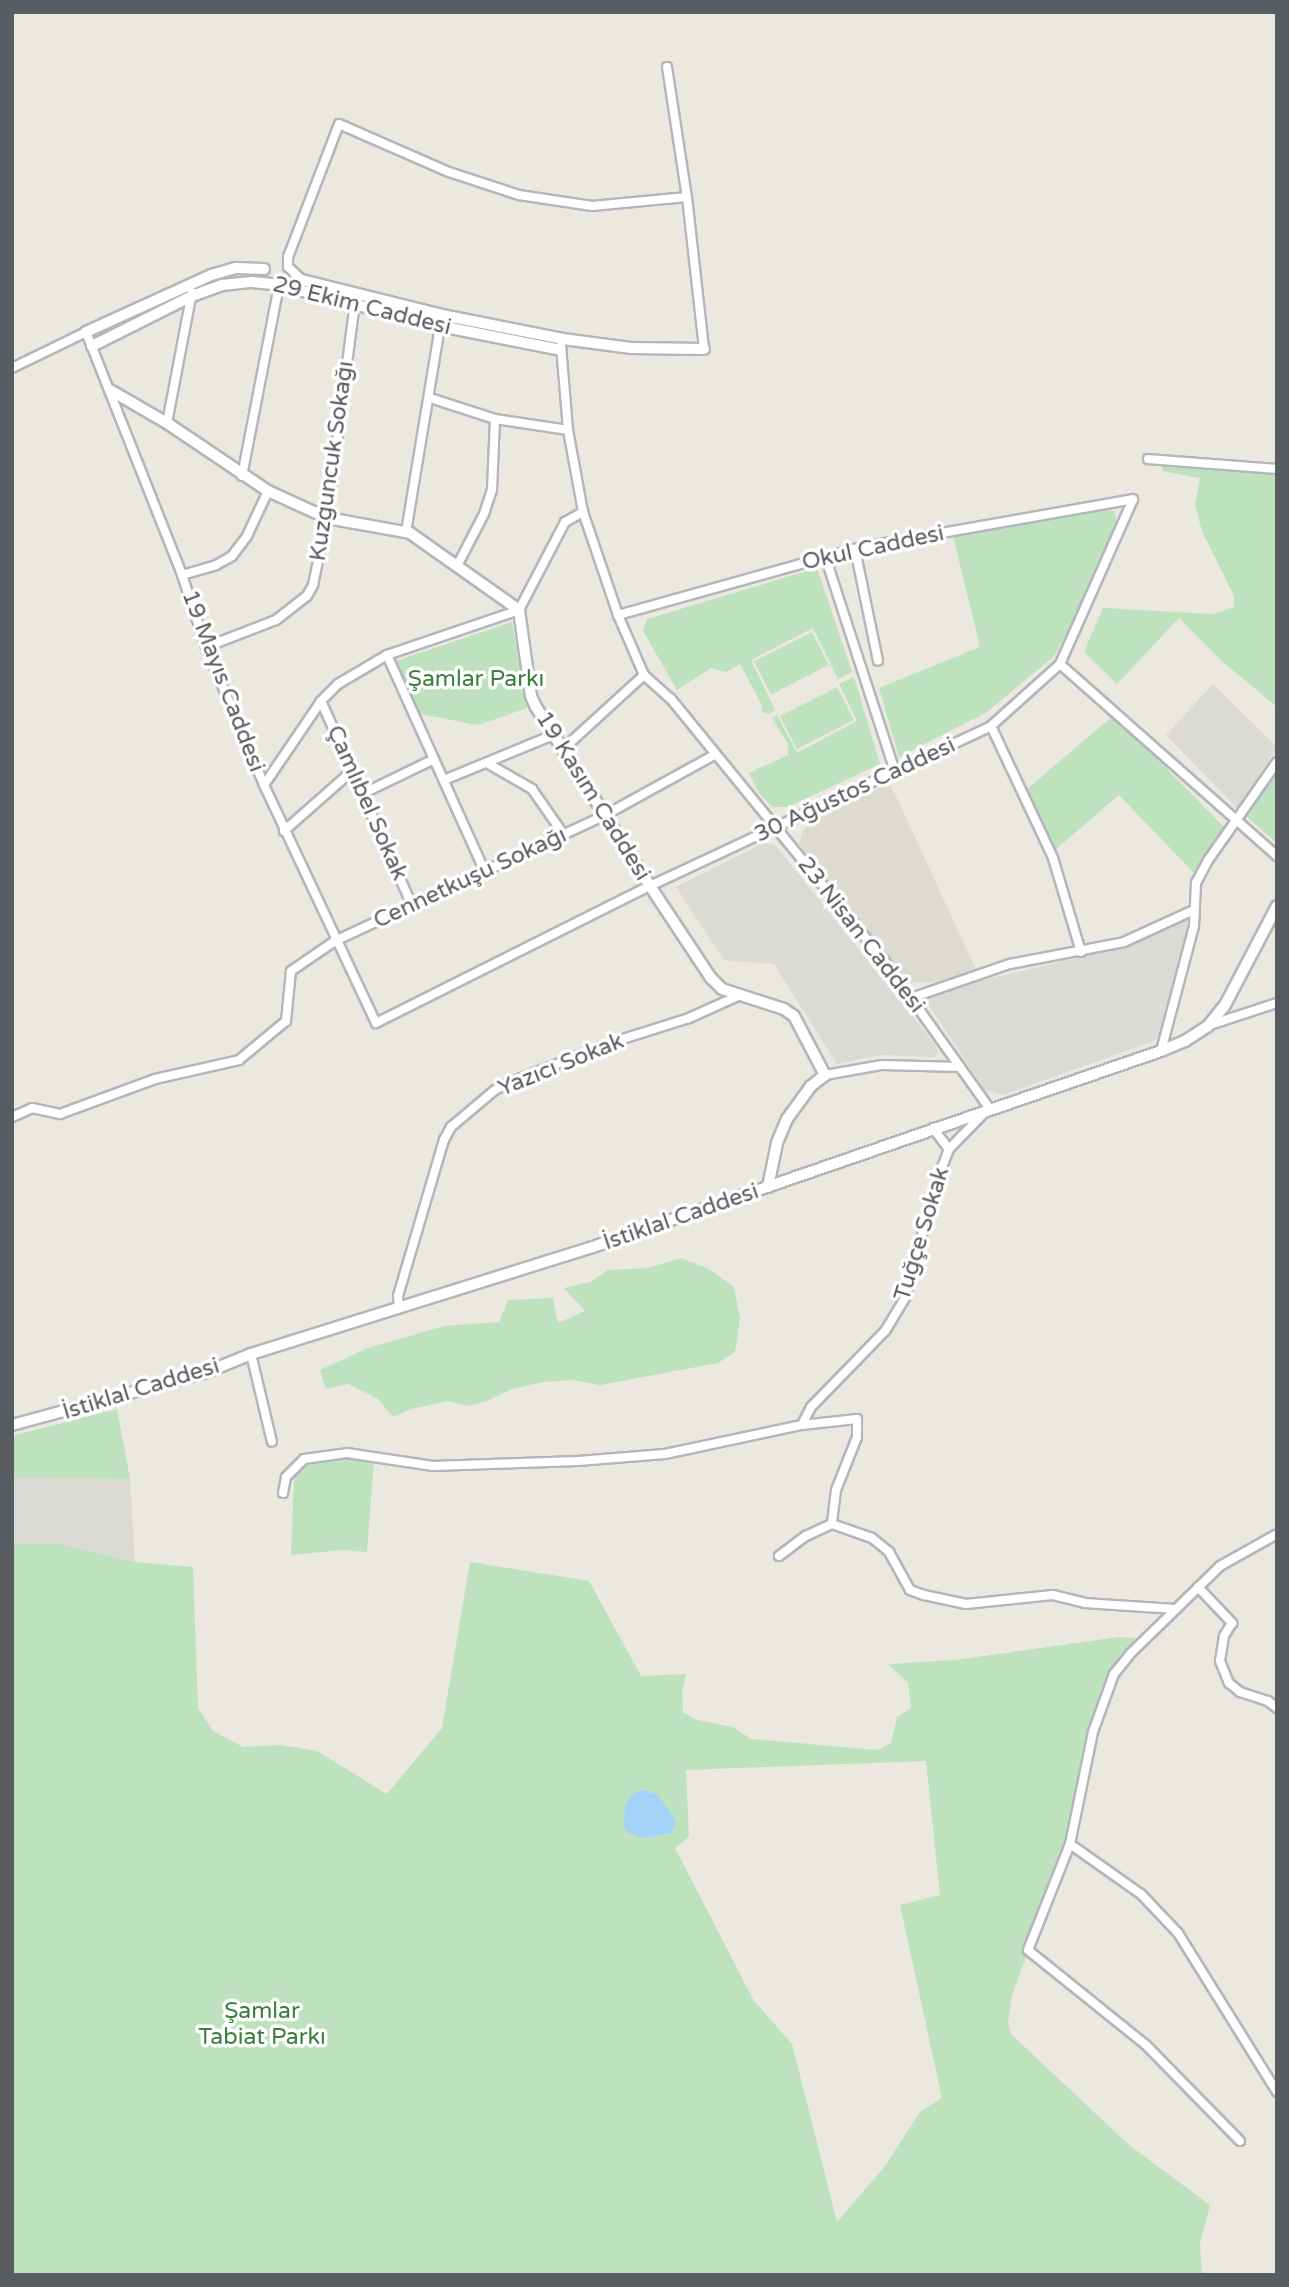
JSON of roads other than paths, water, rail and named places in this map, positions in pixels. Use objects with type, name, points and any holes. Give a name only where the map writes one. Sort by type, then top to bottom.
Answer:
[{"type":"street","points":[[667,67],[687,197],[704,349]]},
{"type":"street","points":[[302,280],[288,267],[288,257],[339,124],[449,172],[519,195],[592,206],[687,197]]},
{"type":"street","name":"29 Ekim Caddesi","points":[[86,332],[193,282],[236,268],[264,269]]},
{"type":"street","name":"29 Ekim Caddesi","points":[[302,280],[355,300]]},
{"type":"street","points":[[167,423],[193,282]]},
{"type":"street","name":"29 Ekim Caddesi","points":[[92,346],[192,296],[239,282],[279,285],[562,344],[704,349]]},
{"type":"street","points":[[242,476],[279,285]]},
{"type":"street","name":"Kuzguncuk Sokağı","points":[[206,647],[276,620],[307,596],[320,560],[327,518],[355,300]]},
{"type":"street","points":[[406,531],[441,320]]},
{"type":"street","points":[[12,368],[86,332]]},
{"type":"street","name":"19 Mayıs Caddesi","points":[[86,332],[182,575],[206,647],[284,831],[376,1023]]},
{"type":"street","name":"23 Nisan Caddesi","points":[[562,344],[568,430],[583,512],[618,615],[643,675],[671,699],[776,826],[911,998],[989,1108]]},
{"type":"street","points":[[110,390],[167,423],[268,491],[327,518],[406,531],[519,610]]},
{"type":"street","points":[[430,398],[495,419],[568,430]]},
{"type":"street","points":[[457,566],[484,514],[492,490],[495,419]]},
{"type":"street","points":[[1148,459],[1277,469]]},
{"type":"street","points":[[182,575],[216,565],[232,556],[247,536],[268,491]]},
{"type":"street","name":"Okul Caddesi","points":[[618,615],[855,549],[1133,499],[1060,664]]},
{"type":"street","points":[[264,785],[321,701],[338,684],[387,655],[519,610],[565,522],[583,512]]},
{"type":"street","points":[[855,549],[878,661]]},
{"type":"street","points":[[825,556],[895,771]]},
{"type":"street","name":"19 Kasım Caddesi","points":[[519,610],[531,696],[650,886],[711,978],[722,989],[775,1005],[794,1016],[825,1075]]},
{"type":"street","points":[[387,655],[485,872]]},
{"type":"street","points":[[1060,664],[1277,856]]},
{"type":"street","name":"30 Ağustos Caddesi","points":[[376,1023],[650,886],[991,726],[1060,664]]},
{"type":"street","points":[[563,750],[643,675]]},
{"type":"street","name":"Çamlıbel Sokak","points":[[321,701],[412,905]]},
{"type":"street","points":[[991,726],[1053,858],[1081,952]]},
{"type":"street","points":[[443,780],[553,735]]},
{"type":"street","name":"Cennetkuşu Sokağı","points":[[12,1117],[32,1108],[60,1114],[155,1079],[239,1060],[286,1021],[291,971],[335,941],[607,814],[716,754]]},
{"type":"street","points":[[362,794],[434,759]]},
{"type":"street","points":[[1161,1051],[1194,926],[1193,893],[1201,872],[1277,762]]},
{"type":"street","points":[[487,763],[532,789],[564,835]]},
{"type":"street","points":[[284,831],[352,771]]},
{"type":"street","name":"İstiklal Caddesi","points":[[12,1425],[206,1372],[251,1354],[593,1247],[989,1108],[1161,1051],[1185,1041],[1208,1026],[1225,1005],[1277,906]]},
{"type":"street","points":[[911,998],[1010,964],[1124,942],[1194,910]]},
{"type":"street","name":"Yazıcı Sokak","points":[[399,1308],[398,1296],[444,1140],[451,1127],[495,1090],[511,1082],[613,1042],[689,1018],[738,996]]},
{"type":"street","points":[[1208,1026],[1277,1003]]},
{"type":"street","points":[[768,1187],[777,1143],[787,1119],[810,1087],[825,1075],[882,1065],[960,1067]]},
{"type":"street","name":"Tuğçe Sokak","points":[[802,1425],[811,1407],[885,1331],[905,1298],[937,1181],[949,1149],[989,1108]]},
{"type":"street","points":[[933,1128],[949,1149]]},
{"type":"street","points":[[251,1354],[272,1442]]},
{"type":"street","points":[[283,1493],[286,1476],[299,1462],[347,1453],[433,1466],[578,1461],[665,1454],[802,1425],[857,1419],[856,1437],[836,1490],[832,1524]]},
{"type":"street","points":[[779,1556],[806,1536],[832,1524],[872,1538],[889,1552],[910,1590],[924,1595],[965,1604],[1053,1595],[1084,1603],[1176,1609]]},
{"type":"street","points":[[1240,2141],[1146,2045],[1028,1950],[1070,1844],[1093,1732],[1114,1674],[1130,1653],[1220,1566],[1277,1534]]},
{"type":"street","points":[[1198,1587],[1232,1623],[1224,1636],[1220,1661],[1229,1683],[1240,1692],[1268,1701],[1277,1707]]},
{"type":"street","points":[[1070,1844],[1141,1894],[1178,1933],[1277,2092]]},
{"type":"water","points":[[641,1790],[657,1794],[671,1813],[676,1822],[671,1833],[644,1838],[628,1833],[624,1827],[625,1807],[631,1795]]},
{"type":"park label","name":"Şamlar Parkı","points":[[476,679]]},
{"type":"park label","name":"Şamlar Tabiat Parkı","points":[[262,2024]]}]
